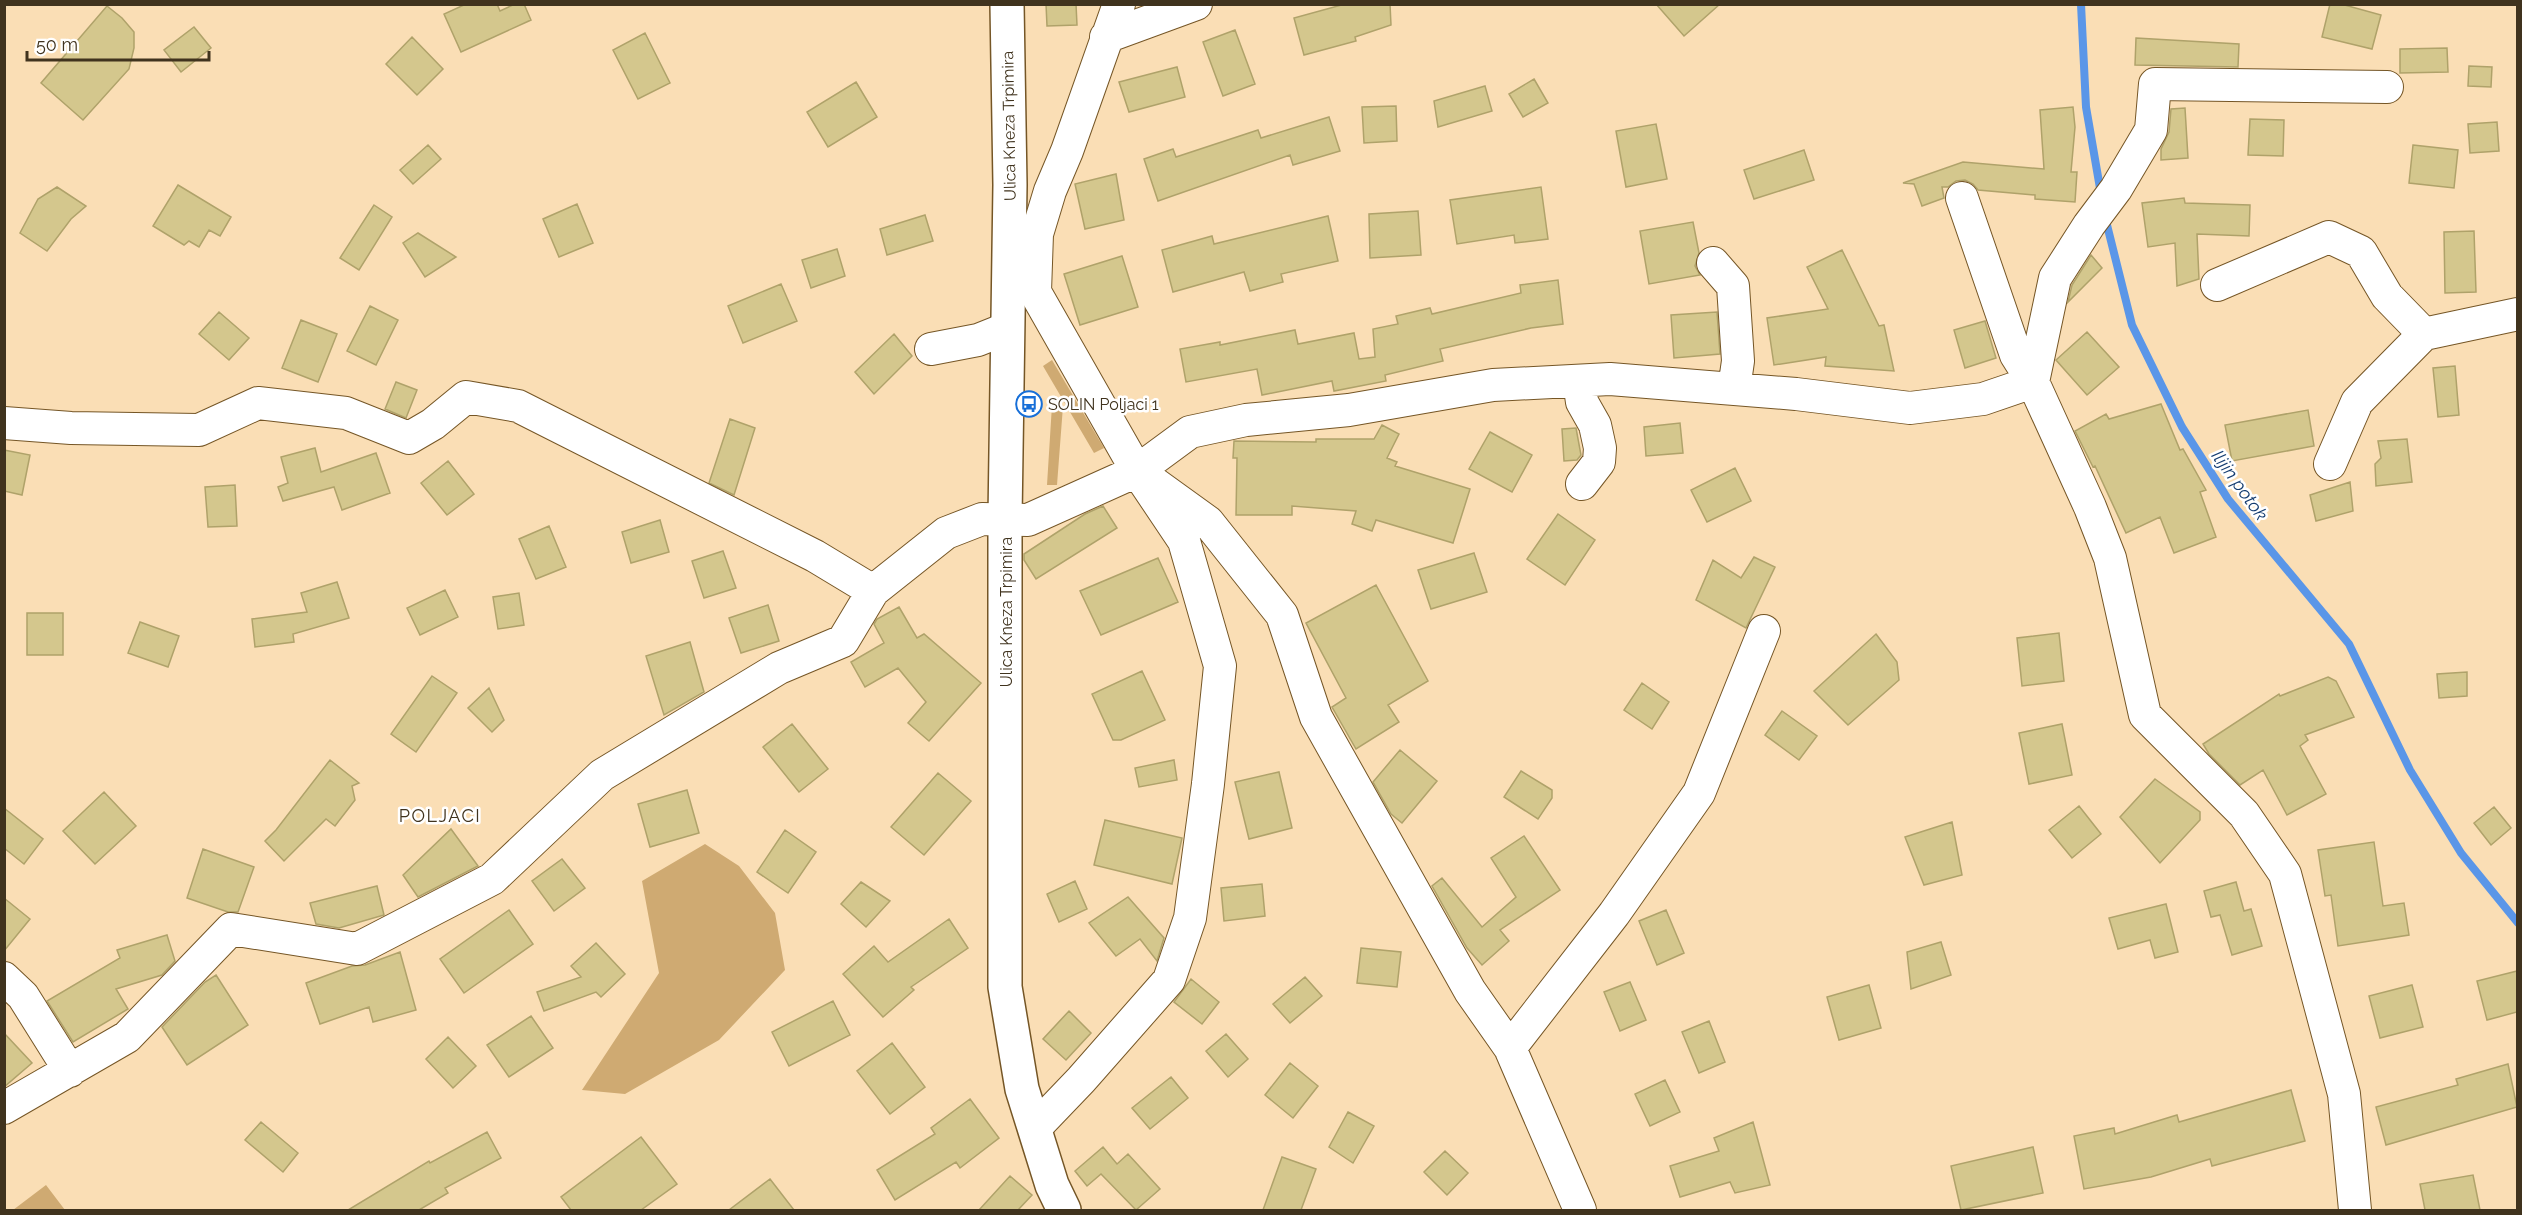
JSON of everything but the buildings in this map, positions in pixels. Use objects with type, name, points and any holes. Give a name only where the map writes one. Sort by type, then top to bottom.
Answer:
[{"type":"main road","name":"Ulica Kneza Trpimira","points":[[1007,4],[1011,171],[1005,518],[1005,987],[1022,1089],[1052,1185],[1064,1210]]},
{"type":"street","points":[[1035,1128],[1169,980],[1190,918],[1208,784],[1220,666],[1184,541],[1137,471],[1035,292],[1037,234],[1050,191],[1067,151],[1119,4]]},
{"type":"street","points":[[1106,37],[1196,4]]},
{"type":"street","points":[[2033,382],[2055,278],[2089,225],[2116,189],[2151,130],[2155,84],[2387,87]]},
{"type":"street","points":[[1962,198],[2016,355],[2033,382],[2090,507],[2110,558],[2145,715],[2244,814],[2285,874],[2344,1094],[2355,1210]]},
{"type":"street","points":[[2217,285],[2329,237],[2361,252],[2387,296],[2424,334]]},
{"type":"street","points":[[1713,263],[1733,286],[1738,361],[1734,389]]},
{"type":"street","points":[[2330,464],[2356,402],[2424,334],[2517,314]]},
{"type":"street","points":[[931,349],[978,340],[1008,328]]},
{"type":"street","points":[[4,1108],[127,1037],[231,929],[357,950],[492,879],[602,775],[779,668],[843,641],[873,591],[946,533],[982,519],[1028,520],[1137,471],[1190,432],[1246,420],[1349,410],[1493,385],[1610,379],[1734,389],[1910,408],[1983,399],[2033,382]]},
{"type":"street","points":[[1579,381],[1582,402],[1595,425],[1600,448],[1599,462],[1582,484]]},
{"type":"street","points":[[4,423],[71,428],[199,430],[258,403],[346,413],[409,438],[433,423],[466,397],[518,406],[814,556],[873,591]]},
{"type":"street","points":[[1137,471],[1208,522],[1282,615],[1316,717],[1470,991],[1510,1048],[1580,1210]]},
{"type":"street","points":[[1510,1048],[1614,914],[1699,793],[1764,631]]},
{"type":"street","points":[[4,978],[23,996],[70,1071]]},
{"type":"shaded area","points":[[1052,360],[1104,448],[1094,453],[1043,366]]},
{"type":"shaded area","points":[[1052,405],[1063,406],[1057,485],[1047,485]]},
{"type":"shaded area","points":[[705,844],[739,866],[775,913],[785,970],[719,1040],[625,1094],[582,1090],[659,973],[642,881]]},
{"type":"shaded area","points":[[46,1185],[65,1210],[13,1210]]},
{"type":"waterway","name":"Ilijin potok","points":[[2081,4],[2086,107],[2101,194]]},
{"type":"waterway","name":"Ilijin potok","points":[[2105,217],[2132,325],[2182,427],[2228,499],[2349,644],[2410,770],[2461,853],[2518,923]]},
{"type":"place","name":"SOLIN Poljaci 1","points":[[1029,404]]},
{"type":"district","name":"POLJACI","points":[[440,815]]}]
